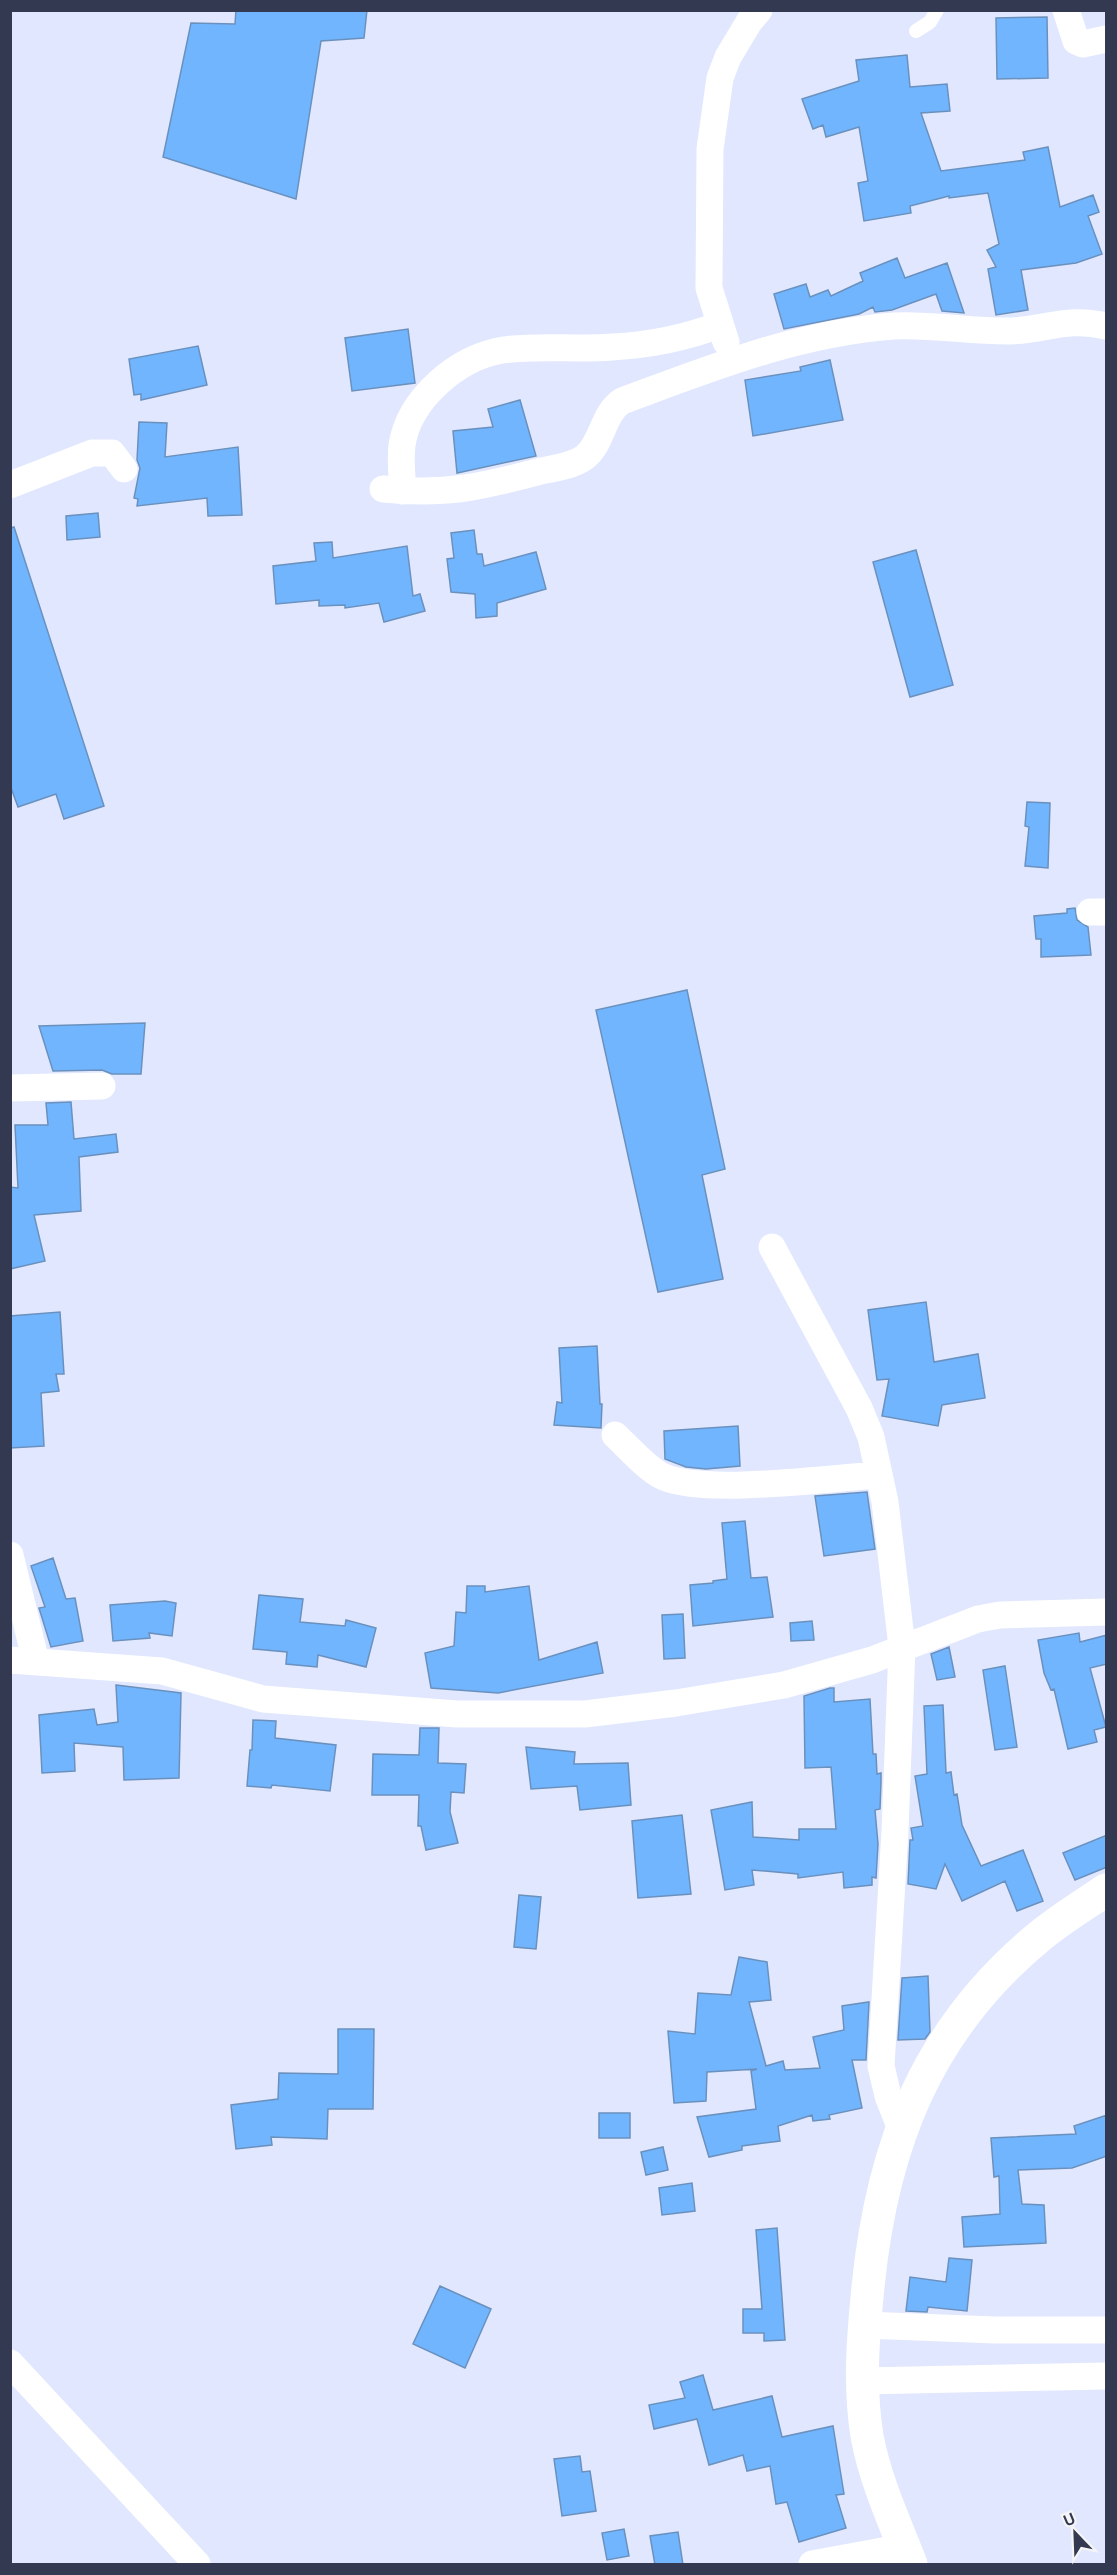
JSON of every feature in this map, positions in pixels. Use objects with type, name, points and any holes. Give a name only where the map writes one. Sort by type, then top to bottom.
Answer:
[{"type":"street","points":[[733,360],[719,325],[709,288],[711,139],[720,78],[728,57],[759,10]]},
{"type":"street","points":[[1066,10],[1076,42],[1083,44],[1107,39]]},
{"type":"street","points":[[719,325],[689,337],[652,342],[570,349],[536,347],[501,350],[476,357],[452,370],[429,392],[413,417],[402,443],[393,490],[455,491],[571,463],[591,450],[609,413],[622,401],[733,360],[792,342],[861,329],[907,326],[1014,331],[1068,321],[1107,326]]},
{"type":"street","points":[[10,485],[92,453],[112,453],[124,469]]},
{"type":"street","points":[[10,1088],[102,1086]]},
{"type":"street","points":[[772,1247],[859,1408],[871,1437],[879,1475],[902,1647],[895,1831],[881,2066],[888,2096],[901,2129]]},
{"type":"street","points":[[615,1435],[662,1477],[691,1483],[759,1483],[879,1475]]},
{"type":"street","points":[[10,1555],[23,1661],[162,1671],[263,1699],[457,1714],[585,1714],[676,1703],[784,1684],[846,1669],[978,1619],[1000,1615],[1107,1611]]},
{"type":"street","points":[[812,2565],[908,2556],[874,2463],[867,2437],[861,2381],[873,2236],[882,2193],[901,2129],[916,2089],[935,2055],[979,1994],[1040,1936],[1107,1890]]},
{"type":"street","points":[[864,2325],[995,2330],[1107,2330]]},
{"type":"street","points":[[10,2363],[197,2565]]},
{"type":"street","points":[[861,2381],[1107,2376]]},
{"type":"lane","points":[[916,31],[930,22],[937,10]]},
{"type":"building","points":[[236,10],[367,10],[364,38],[321,41],[296,199],[163,157],[191,23],[235,24]]},
{"type":"building","points":[[1047,17],[1048,78],[997,79],[996,18]]},
{"type":"building","points":[[907,55],[910,87],[947,84],[950,111],[921,113],[941,171],[1025,160],[1023,152],[1048,147],[1060,207],[1093,195],[1099,212],[1088,216],[1102,254],[1076,263],[1021,270],[1028,310],[996,315],[988,269],[996,267],[987,250],[999,244],[988,193],[949,198],[949,196],[910,206],[911,213],[864,221],[858,183],[868,181],[859,127],[826,137],[823,125],[813,129],[802,99],[859,81],[856,60]]},
{"type":"building","points":[[897,258],[905,278],[947,263],[964,313],[942,311],[936,294],[892,310],[875,312],[873,307],[859,314],[784,329],[774,294],[806,284],[810,297],[828,290],[831,296],[863,281],[860,273]]},
{"type":"building","points":[[408,329],[415,383],[352,391],[345,338]]},
{"type":"building","points":[[198,346],[207,385],[141,400],[141,394],[134,395],[129,359]]},
{"type":"building","points":[[830,360],[843,420],[753,436],[745,380],[801,371],[800,367]]},
{"type":"building","points":[[520,400],[536,456],[457,473],[453,431],[493,427],[488,409]]},
{"type":"building","points":[[139,422],[167,423],[165,457],[238,447],[242,515],[208,516],[207,498],[137,506],[138,499],[134,498],[140,468],[137,460]]},
{"type":"building","points":[[98,513],[100,537],[67,540],[66,516]]},
{"type":"building","points":[[14,527],[104,806],[64,819],[56,794],[18,807],[10,785],[10,528]]},
{"type":"building","points":[[474,530],[477,554],[482,554],[484,566],[536,552],[546,589],[497,603],[497,616],[476,618],[475,594],[451,592],[447,559],[454,558],[451,533]]},
{"type":"building","points":[[332,542],[333,558],[407,546],[413,596],[420,594],[425,611],[384,622],[379,603],[345,608],[345,605],[319,606],[319,600],[276,604],[273,566],[316,561],[314,543]]},
{"type":"building","points":[[916,550],[953,685],[910,697],[873,562]]},
{"type":"building","points":[[1027,802],[1050,803],[1048,868],[1025,866],[1029,827],[1025,826]]},
{"type":"building","points":[[1075,908],[1077,920],[1088,927],[1091,955],[1041,957],[1041,939],[1036,939],[1034,916],[1067,913],[1067,909]]},
{"type":"building","points":[[687,990],[725,1169],[702,1175],[723,1279],[658,1292],[596,1010]]},
{"type":"building","points":[[145,1023],[141,1074],[112,1074],[102,1070],[53,1071],[39,1026]]},
{"type":"building","points":[[71,1102],[74,1139],[116,1134],[118,1152],[79,1157],[81,1211],[34,1215],[45,1261],[10,1269],[10,1187],[18,1188],[15,1125],[48,1125],[46,1103]]},
{"type":"building","points":[[926,1302],[934,1362],[978,1354],[985,1398],[942,1405],[938,1426],[882,1416],[889,1379],[877,1380],[868,1310]]},
{"type":"building","points":[[60,1312],[64,1374],[56,1374],[59,1391],[41,1393],[44,1446],[10,1448],[10,1316]]},
{"type":"building","points":[[597,1346],[600,1404],[602,1404],[601,1428],[554,1425],[557,1402],[562,1403],[559,1348]]},
{"type":"building","points":[[738,1426],[740,1466],[706,1469],[686,1467],[665,1459],[664,1431]]},
{"type":"building","points":[[867,1492],[875,1549],[824,1556],[815,1496]]},
{"type":"building","points":[[745,1521],[751,1578],[767,1577],[773,1617],[693,1626],[690,1585],[727,1579],[722,1523]]},
{"type":"building","points":[[53,1558],[66,1599],[75,1598],[83,1641],[51,1647],[39,1608],[45,1607],[31,1566]]},
{"type":"building","points":[[467,1586],[485,1586],[485,1592],[529,1586],[539,1660],[597,1642],[603,1673],[498,1693],[431,1688],[425,1653],[454,1646],[456,1612],[466,1613]]},
{"type":"building","points":[[259,1595],[303,1599],[300,1622],[345,1626],[346,1620],[376,1628],[366,1667],[318,1655],[317,1667],[286,1664],[287,1652],[253,1649]]},
{"type":"building","points":[[165,1601],[176,1603],[172,1636],[149,1633],[150,1638],[113,1641],[110,1605]]},
{"type":"building","points":[[683,1614],[685,1658],[664,1659],[662,1615]]},
{"type":"building","points":[[812,1621],[814,1640],[791,1641],[790,1623]]},
{"type":"building","points":[[1079,1633],[1080,1642],[1107,1635],[1107,1664],[1090,1668],[1106,1727],[1094,1730],[1097,1742],[1068,1749],[1054,1689],[1051,1690],[1044,1673],[1038,1640]]},
{"type":"building","points":[[949,1647],[955,1677],[937,1680],[931,1654]]},
{"type":"building","points":[[1005,1666],[1017,1747],[995,1750],[983,1670]]},
{"type":"building","points":[[116,1685],[181,1693],[179,1778],[124,1780],[123,1747],[74,1743],[75,1771],[42,1773],[39,1715],[94,1709],[97,1725],[118,1722]]},
{"type":"building","points":[[834,1688],[834,1702],[870,1699],[873,1754],[876,1754],[877,1774],[881,1773],[880,1809],[875,1810],[878,1844],[876,1878],[872,1877],[872,1885],[844,1888],[843,1872],[798,1878],[798,1874],[752,1870],[754,1885],[725,1890],[711,1810],[752,1802],[753,1837],[799,1840],[799,1829],[836,1829],[831,1767],[805,1768],[804,1696]]},
{"type":"building","points":[[943,1705],[946,1773],[951,1772],[962,1825],[981,1866],[1023,1850],[1043,1901],[1017,1911],[1005,1881],[962,1901],[945,1864],[936,1889],[908,1884],[910,1840],[913,1840],[911,1828],[923,1826],[915,1776],[927,1774],[924,1706]]},
{"type":"building","points":[[253,1720],[276,1721],[275,1738],[336,1745],[330,1791],[272,1785],[271,1788],[247,1786]]},
{"type":"building","points":[[420,1728],[439,1728],[438,1763],[466,1764],[464,1793],[451,1792],[450,1812],[458,1843],[426,1850],[421,1826],[418,1826],[419,1795],[372,1795],[373,1754],[419,1755]]},
{"type":"building","points":[[526,1747],[575,1752],[574,1764],[628,1763],[631,1805],[580,1810],[577,1786],[531,1789]]},
{"type":"building","points":[[682,1815],[691,1894],[638,1898],[632,1821]]},
{"type":"building","points":[[1107,1835],[1107,1867],[1075,1880],[1063,1853]]},
{"type":"building","points":[[519,1895],[541,1897],[536,1949],[514,1947]]},
{"type":"building","points":[[739,1957],[767,1962],[771,2000],[749,2002],[766,2066],[783,2061],[785,2070],[820,2068],[813,2037],[844,2030],[842,2006],[869,2002],[866,2060],[852,2060],[862,2108],[829,2115],[830,2119],[813,2121],[812,2115],[778,2126],[780,2141],[742,2146],[742,2150],[709,2157],[697,2117],[756,2109],[751,2071],[757,2069],[707,2072],[706,2101],[674,2103],[668,2031],[695,2034],[698,1993],[731,1995]]},
{"type":"building","points":[[928,1976],[930,2032],[925,2039],[898,2040],[902,1978]]},
{"type":"building","points":[[338,2029],[374,2029],[373,2109],[328,2109],[327,2139],[271,2137],[272,2145],[236,2149],[231,2105],[278,2099],[279,2073],[338,2074]]},
{"type":"building","points":[[599,2113],[630,2113],[630,2138],[599,2138]]},
{"type":"building","points":[[1107,2115],[1107,2156],[1072,2168],[1018,2170],[1022,2204],[1044,2205],[1046,2243],[964,2247],[962,2217],[1000,2214],[999,2176],[994,2177],[991,2138],[1076,2134],[1074,2126]]},
{"type":"building","points":[[663,2147],[668,2170],[646,2175],[641,2152]]},
{"type":"building","points":[[692,2183],[695,2211],[662,2215],[659,2188]]},
{"type":"building","points":[[777,2228],[785,2340],[764,2341],[764,2333],[743,2333],[743,2309],[762,2309],[756,2230]]},
{"type":"building","points":[[949,2258],[972,2260],[967,2311],[928,2307],[927,2312],[906,2311],[910,2277],[946,2282]]},
{"type":"building","points":[[440,2286],[491,2309],[465,2368],[413,2344]]},
{"type":"building","points":[[703,2375],[713,2410],[772,2396],[782,2437],[833,2426],[844,2494],[836,2495],[846,2528],[799,2542],[787,2502],[776,2504],[770,2466],[747,2471],[743,2455],[709,2465],[697,2419],[654,2429],[649,2405],[685,2398],[680,2382]]},
{"type":"building","points":[[580,2456],[582,2472],[590,2471],[596,2511],[562,2516],[554,2459]]},
{"type":"building","points":[[624,2529],[629,2556],[607,2560],[602,2533]]},
{"type":"building","points":[[678,2532],[683,2565],[655,2565],[650,2536]]}]
